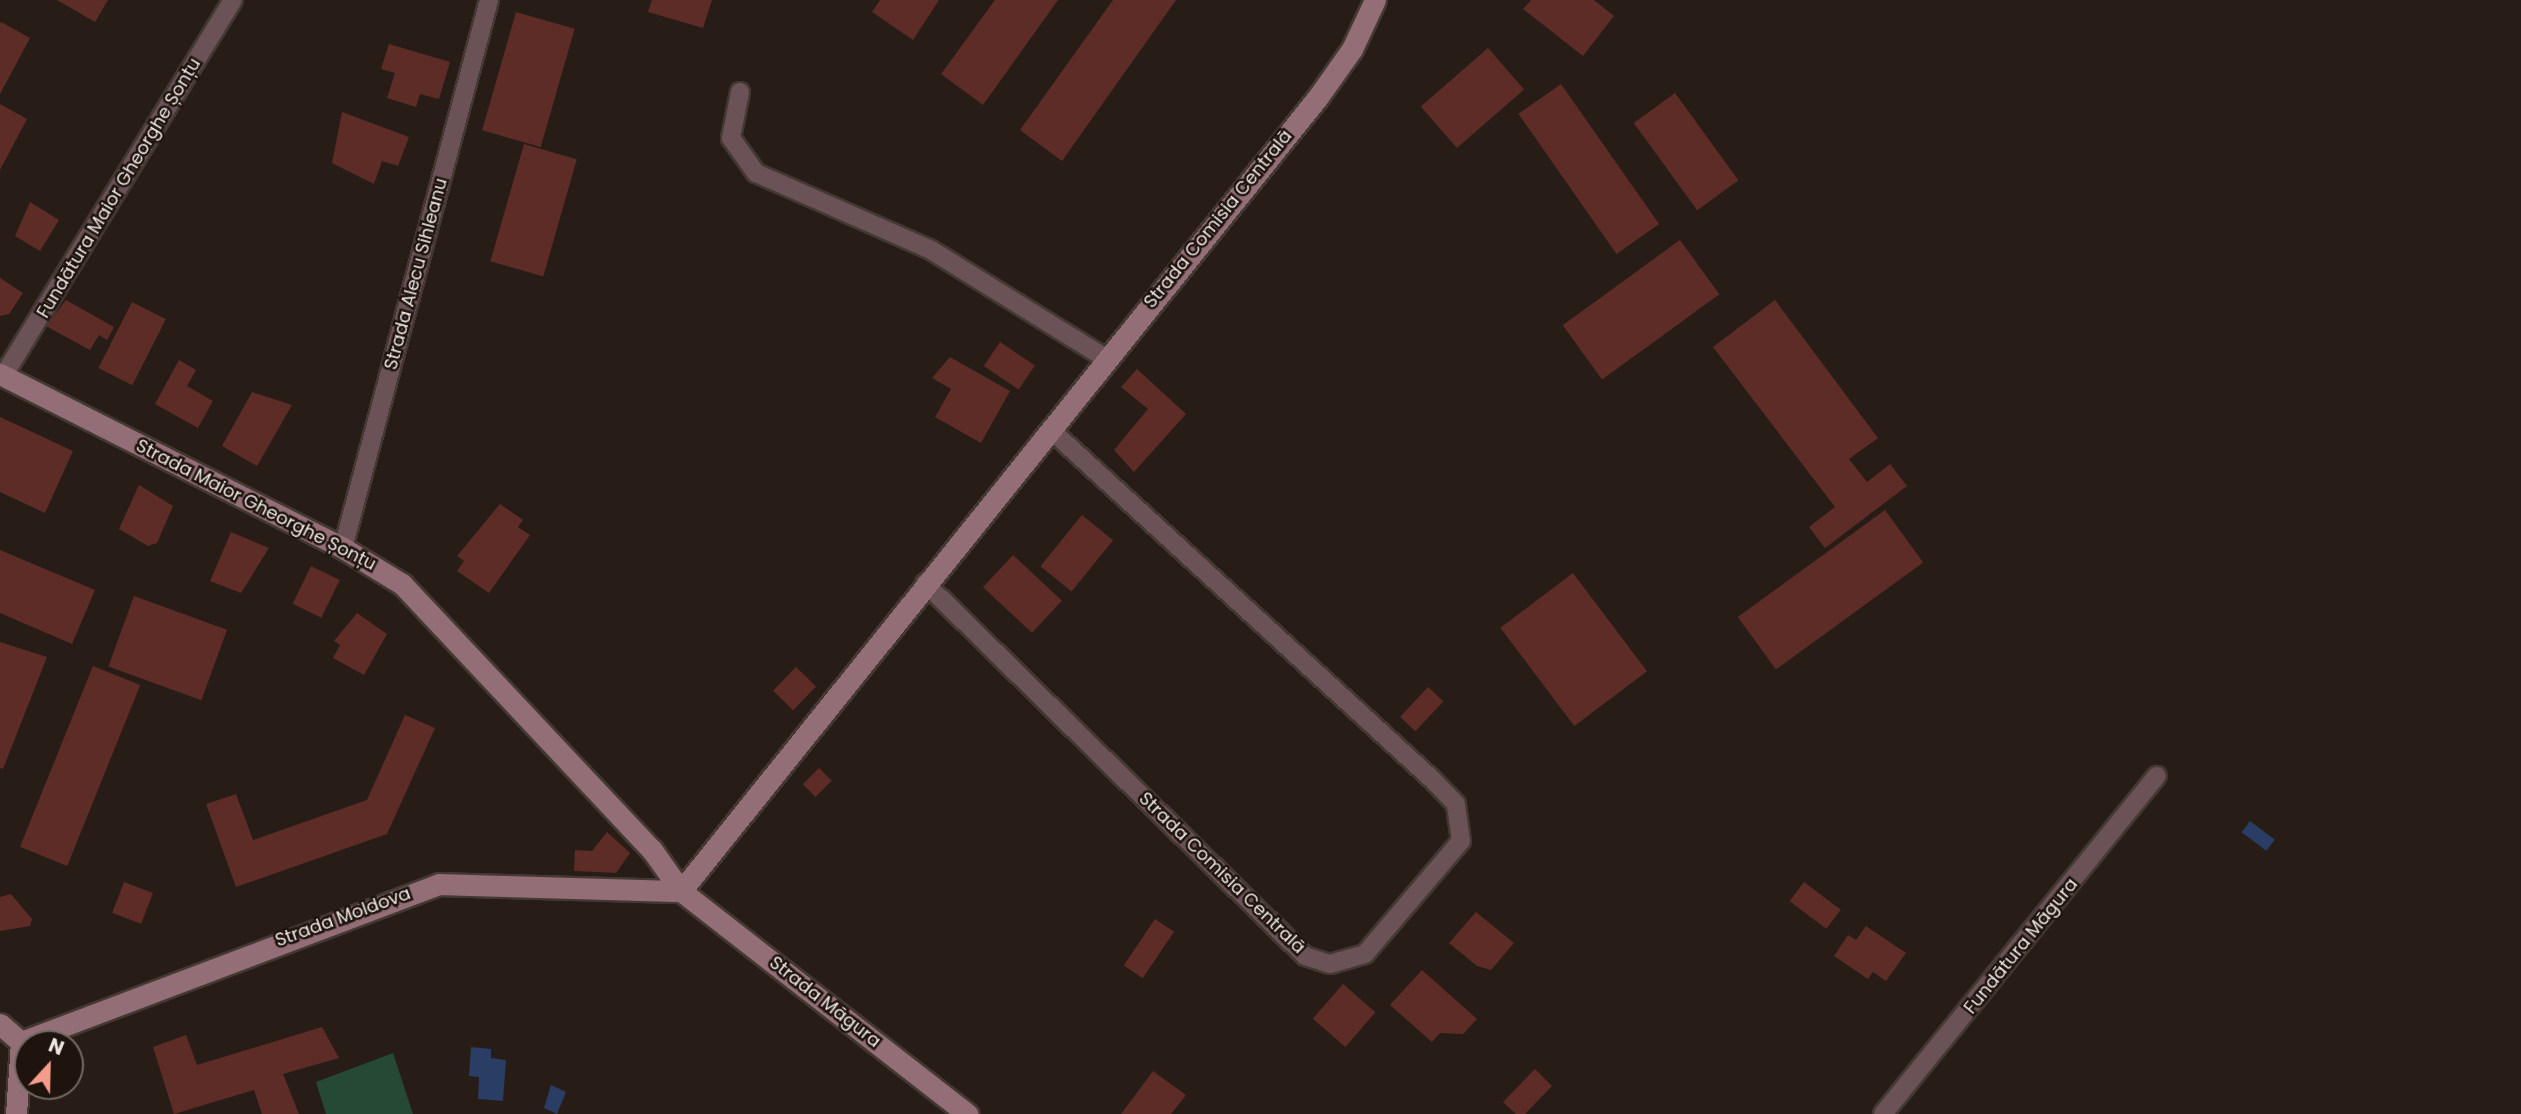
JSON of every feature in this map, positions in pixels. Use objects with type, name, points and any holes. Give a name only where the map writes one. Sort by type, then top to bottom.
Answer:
[{"type":"street","name":"Fundătura Maior Gheorghe Șonțu","points":[[2,374],[233,0]]},
{"type":"street","name":"Strada Alecu Sihleanu","points":[[343,548],[489,0]]},
{"type":"street","name":"Strada Comisia Centrală","points":[[681,891],[925,583],[1051,430],[1105,358],[1318,97],[1352,49],[1375,0]]},
{"type":"street","points":[[740,92],[731,138],[756,173],[931,250],[1105,358]]},
{"type":"street","name":"Strada Maior Gheorghe Șonțu","points":[[2,374],[343,548],[432,612],[652,850],[681,891]]},
{"type":"street","name":"Strada Comisia Centrală","points":[[925,583],[1305,956],[1330,964],[1365,954],[1461,841],[1455,804],[1434,781],[1051,430]]},
{"type":"street","name":"Fundătura Măgura","points":[[1883,1114],[2157,776]]},
{"type":"street","name":"Strada Moldova","points":[[53,1030],[439,884],[681,891]]},
{"type":"street","name":"Strada Măgura","points":[[681,891],[967,1114]]},
{"type":"street","points":[[0,1024],[14,1036]]},
{"type":"green space","points":[[393,1053],[413,1114],[326,1114],[316,1082]]},
{"type":"water","points":[[2250,821],[2275,840],[2266,851],[2242,832]]},
{"type":"water","points":[[471,1047],[491,1049],[491,1058],[506,1060],[503,1101],[478,1099],[479,1077],[469,1076]]},
{"type":"water","points":[[551,1085],[566,1092],[557,1114],[544,1108]]},
{"type":"building","points":[[57,0],[108,0],[95,22]]},
{"type":"building","points":[[652,0],[712,0],[703,28],[648,12]]},
{"type":"building","points":[[880,0],[939,0],[913,40],[872,12]]},
{"type":"building","points":[[995,0],[1058,0],[983,105],[941,74]]},
{"type":"building","points":[[1113,0],[1176,0],[1062,161],[1020,130]]},
{"type":"building","points":[[1531,0],[1594,0],[1614,16],[1583,56],[1523,9]]},
{"type":"building","points":[[516,12],[575,29],[541,147],[482,130]]},
{"type":"building","points":[[1,22],[30,38],[0,94],[0,24]]},
{"type":"building","points":[[389,44],[450,62],[439,99],[420,94],[416,107],[387,98],[395,73],[381,69]]},
{"type":"building","points":[[1488,48],[1524,90],[1457,148],[1421,106]]},
{"type":"building","points":[[1561,84],[1659,224],[1616,254],[1518,114]]},
{"type":"building","points":[[1675,93],[1738,180],[1697,210],[1634,123]]},
{"type":"building","points":[[0,104],[27,119],[0,170]]},
{"type":"building","points":[[342,112],[409,137],[398,166],[382,161],[374,184],[332,163]]},
{"type":"building","points":[[524,144],[577,159],[543,276],[490,261]]},
{"type":"building","points":[[30,202],[59,220],[40,251],[15,236]]},
{"type":"building","points":[[1680,240],[1719,294],[1602,379],[1563,325]]},
{"type":"building","points":[[0,278],[23,293],[9,314],[0,316]]},
{"type":"building","points":[[66,300],[114,327],[107,340],[99,335],[90,350],[46,326]]},
{"type":"building","points":[[1775,300],[1878,438],[1849,459],[1867,482],[1890,464],[1907,486],[1825,548],[1809,527],[1835,507],[1713,347]]},
{"type":"building","points":[[132,302],[166,319],[132,385],[98,368]]},
{"type":"building","points":[[1000,342],[1035,365],[1019,390],[984,366]]},
{"type":"building","points":[[950,357],[1010,391],[981,443],[935,417],[951,389],[932,378]]},
{"type":"building","points":[[179,360],[196,370],[187,386],[213,401],[198,428],[155,404]]},
{"type":"building","points":[[1137,369],[1186,414],[1134,472],[1114,450],[1148,409],[1121,387]]},
{"type":"building","points":[[252,392],[292,405],[257,466],[222,446]]},
{"type":"building","points":[[0,417],[73,451],[45,513],[0,492]]},
{"type":"building","points":[[139,485],[173,506],[157,543],[148,546],[119,529]]},
{"type":"building","points":[[500,504],[523,520],[518,527],[530,535],[489,593],[457,571],[464,561],[457,556]]},
{"type":"building","points":[[1885,510],[1923,563],[1776,670],[1738,617]]},
{"type":"building","points":[[1082,515],[1113,540],[1072,591],[1040,566]]},
{"type":"building","points":[[231,532],[269,548],[241,593],[210,581]]},
{"type":"building","points":[[0,550],[95,590],[72,644],[0,613]]},
{"type":"building","points":[[1013,555],[1062,601],[1032,633],[983,587]]},
{"type":"building","points":[[311,566],[340,580],[321,618],[293,604]]},
{"type":"building","points":[[1573,573],[1647,671],[1574,726],[1500,628]]},
{"type":"building","points":[[134,596],[227,630],[201,700],[108,666]]},
{"type":"building","points":[[357,613],[387,634],[364,675],[333,658],[340,645],[334,641]]},
{"type":"building","points":[[0,642],[47,657],[3,769],[0,768]]},
{"type":"building","points":[[93,666],[140,685],[67,866],[20,847]]},
{"type":"building","points":[[796,667],[816,686],[793,710],[773,691]]},
{"type":"building","points":[[1428,687],[1443,701],[1415,731],[1400,717]]},
{"type":"building","points":[[405,715],[435,728],[387,834],[236,887],[206,804],[236,794],[253,840],[367,800]]},
{"type":"building","points":[[819,768],[832,781],[815,797],[803,784]]},
{"type":"building","points":[[607,832],[630,853],[616,873],[574,871],[575,850],[592,851]]},
{"type":"building","points":[[124,882],[153,893],[141,924],[112,913]]},
{"type":"building","points":[[1804,882],[1841,910],[1826,929],[1790,901]]},
{"type":"building","points":[[11,894],[32,919],[30,926],[0,931],[0,897]]},
{"type":"building","points":[[1476,912],[1514,943],[1491,970],[1477,966],[1449,943]]},
{"type":"building","points":[[1155,919],[1174,932],[1143,978],[1124,965]]},
{"type":"building","points":[[1866,926],[1906,953],[1886,981],[1873,972],[1868,979],[1834,956],[1848,935],[1856,940]]},
{"type":"building","points":[[1422,970],[1477,1019],[1463,1034],[1440,1033],[1432,1042],[1390,1005]]},
{"type":"building","points":[[1343,984],[1375,1012],[1345,1047],[1313,1019]]},
{"type":"building","points":[[322,1027],[339,1058],[283,1074],[299,1114],[262,1114],[254,1090],[174,1114],[153,1047],[186,1035],[197,1065]]},
{"type":"building","points":[[1535,1069],[1552,1086],[1525,1114],[1516,1114],[1503,1102]]},
{"type":"building","points":[[1153,1071],[1186,1095],[1171,1114],[1121,1114]]}]
